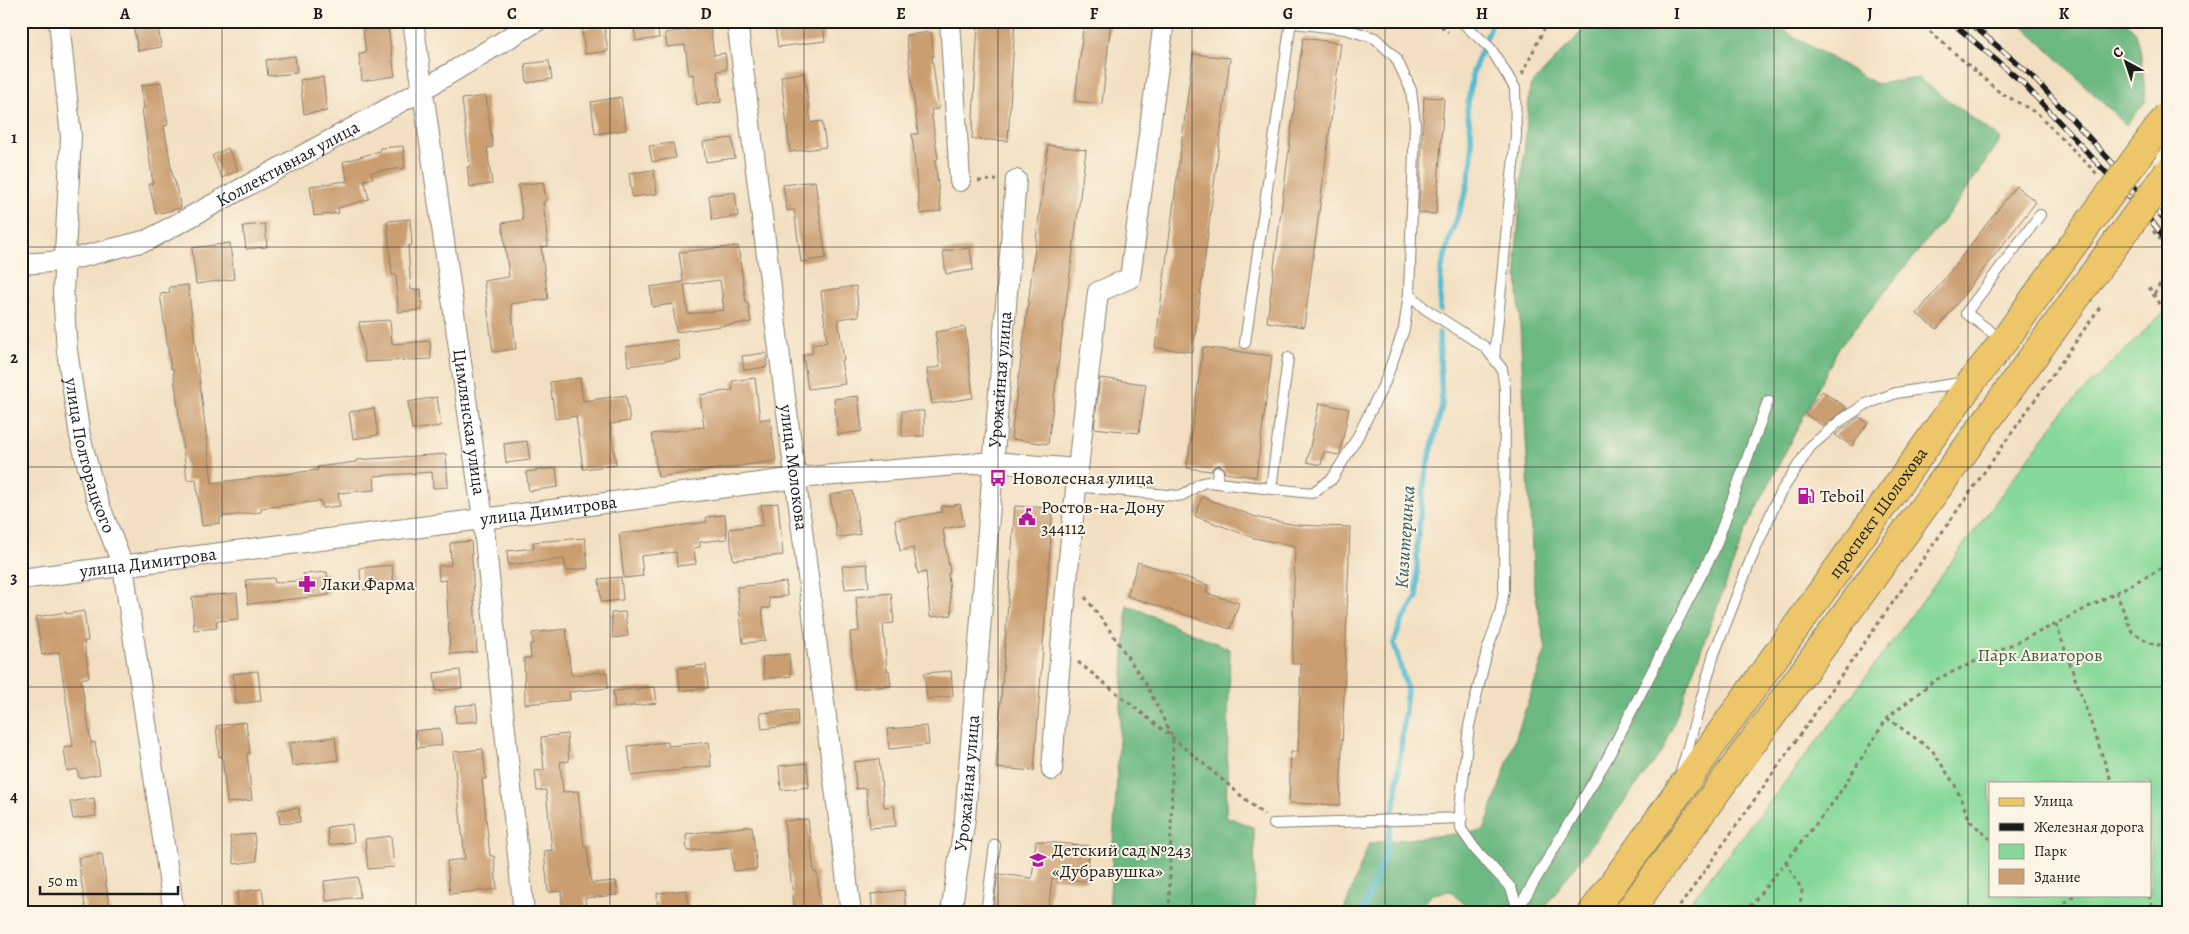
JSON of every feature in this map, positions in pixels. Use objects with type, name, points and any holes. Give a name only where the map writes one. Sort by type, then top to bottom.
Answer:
[{"type":"main road","name":"проспект Шолохова","points":[[1592,913],[1972,381],[2004,341],[2168,115]]},
{"type":"main road","name":"проспект Шолохова","points":[[1628,913],[2097,291],[2168,172]]},
{"type":"street","name":"улица Полторацкого","points":[[59,21],[70,137],[63,292],[67,351],[80,436],[95,494],[123,566],[174,913]]},
{"type":"street","name":"Цимлянская улица","points":[[413,21],[483,519],[524,913]]},
{"type":"street","name":"Коллективная улица","points":[[21,264],[65,261],[148,240],[424,89],[537,21]]},
{"type":"street","name":"улица Молокова","points":[[737,21],[797,478],[851,913]]},
{"type":"street","points":[[950,21],[960,181]]},
{"type":"street","points":[[1052,770],[1060,648],[1076,477],[1098,292],[1130,278],[1164,21]]},
{"type":"street","name":"Урожайная улица","points":[[951,913],[964,818],[1016,180]]},
{"type":"street","name":"улица Димитрова","points":[[21,579],[797,478],[993,462],[1076,477]]},
{"type":"lane","points":[[1076,477],[1177,496],[1184,496],[1203,482],[1217,478],[1271,489],[1312,493],[1332,479],[1357,438],[1385,382],[1404,329],[1409,293],[1415,124],[1411,90],[1396,58],[1375,38],[1345,30],[1277,21]]},
{"type":"lane","points":[[1461,21],[1491,49],[1515,88],[1516,135],[1494,359]]},
{"type":"lane","points":[[1246,342],[1291,22]]},
{"type":"lane","points":[[2004,341],[1966,313],[2040,215]]},
{"type":"lane","points":[[1409,293],[1424,308],[1485,348],[1502,369],[1505,390],[1504,590],[1500,614],[1487,651],[1469,726],[1460,808],[1462,818],[1461,830],[1474,849],[1511,888],[1517,911]]},
{"type":"lane","points":[[1271,489],[1288,358]]},
{"type":"lane","points":[[1673,801],[1714,654],[1738,591],[1779,495],[1810,447],[1840,421],[1866,404],[1896,393],[1972,381]]},
{"type":"lane","points":[[1517,911],[1607,759],[1714,550],[1768,401]]},
{"type":"lane","points":[[1274,824],[1462,818]]},
{"type":"lane","points":[[986,913],[995,845]]},
{"type":"path","points":[[1435,21],[1448,32]]},
{"type":"path","points":[[1515,88],[1548,21]]},
{"type":"path","points":[[1918,21],[1998,91],[2038,114],[2099,177]]},
{"type":"path","points":[[960,181],[1016,180]]},
{"type":"path","points":[[2147,226],[2161,240],[2168,251]]},
{"type":"path","points":[[2161,240],[2168,230]]},
{"type":"path","points":[[2154,294],[2168,270]]},
{"type":"path","points":[[2150,287],[2168,319]]},
{"type":"path","points":[[1675,913],[2097,291]]},
{"type":"path","points":[[1745,913],[1835,800],[1888,718],[1935,680],[2056,624],[2168,564]]},
{"type":"path","points":[[1067,574],[1109,629],[1147,686],[1173,738],[1169,913]]},
{"type":"path","points":[[2116,592],[2132,632],[2156,646],[2168,641]]},
{"type":"path","points":[[2056,624],[2112,782]]},
{"type":"path","points":[[1060,648],[1173,738],[1274,824]]},
{"type":"path","points":[[1888,718],[1932,750],[1955,785],[1970,821],[1989,838]]},
{"type":"path","points":[[1786,862],[1802,890],[1799,913]]},
{"type":"path","points":[[2052,913],[2074,896]]},
{"type":"path","points":[[2149,896],[2154,913]]},
{"type":"green space","points":[[1592,21],[1767,21],[1876,84],[1918,78],[2001,139],[1959,201],[1838,349],[1747,527],[1664,749],[1540,913],[1474,913],[1450,891],[1432,894],[1416,913],[1343,913],[1369,843],[1484,831],[1546,649],[1534,587],[1516,252],[1530,86]]},
{"type":"green space","points":[[2018,21],[2125,21],[2136,33],[2140,48],[2146,101],[2126,125]]},
{"type":"green space","name":"Парк Авиаторов","points":[[2168,308],[2168,913],[1682,913],[1833,721],[2064,410]]},
{"type":"green space","points":[[1127,605],[1230,649],[1226,816],[1254,828],[1255,913],[1109,913]]},
{"type":"building","points":[[362,21],[387,21],[395,76],[362,81],[359,54],[366,53]]},
{"type":"building","points":[[633,21],[657,21],[659,38],[636,41]]},
{"type":"building","points":[[807,21],[822,21],[825,41],[778,47],[775,26]]},
{"type":"building","points":[[978,21],[1015,21],[1008,141],[972,139]]},
{"type":"building","points":[[1084,21],[1111,21],[1102,104],[1075,101]]},
{"type":"building","points":[[158,25],[161,47],[138,51],[134,29]]},
{"type":"building","points":[[604,26],[608,51],[585,54],[582,29]]},
{"type":"building","points":[[710,27],[714,55],[725,53],[727,69],[717,71],[721,102],[697,105],[693,74],[689,75],[685,45],[667,47],[665,33]]},
{"type":"building","points":[[931,32],[934,56],[932,57],[939,109],[931,110],[938,159],[935,160],[941,211],[920,214],[912,134],[918,134],[906,35]]},
{"type":"building","points":[[1303,38],[1341,43],[1304,327],[1267,322]]},
{"type":"building","points":[[1193,54],[1230,58],[1193,352],[1155,348]]},
{"type":"building","points":[[295,56],[297,73],[268,76],[266,60]]},
{"type":"building","points":[[549,61],[552,79],[527,83],[525,64]]},
{"type":"building","points":[[804,73],[811,123],[822,121],[826,147],[790,152],[781,76]]},
{"type":"building","points":[[323,77],[327,111],[304,114],[300,80]]},
{"type":"building","points":[[161,82],[168,125],[164,126],[173,179],[181,208],[156,214],[149,184],[153,183],[142,109],[144,108],[141,86]]},
{"type":"building","points":[[486,96],[493,147],[487,148],[492,184],[470,187],[467,167],[470,167],[462,99]]},
{"type":"building","points":[[621,97],[626,130],[595,134],[591,102]]},
{"type":"building","points":[[1424,97],[1444,98],[1436,214],[1419,213]]},
{"type":"building","points":[[732,138],[735,158],[706,162],[703,142]]},
{"type":"building","points":[[673,143],[676,158],[652,162],[649,146]]},
{"type":"building","points":[[1048,145],[1086,150],[1048,444],[1011,439]]},
{"type":"building","points":[[403,146],[405,168],[371,172],[373,178],[364,180],[369,199],[338,208],[339,213],[314,216],[310,186],[348,181],[343,162],[380,151],[380,148]]},
{"type":"building","points":[[228,148],[238,170],[222,178],[212,156]]},
{"type":"building","points":[[654,170],[657,194],[632,197],[629,173]]},
{"type":"building","points":[[815,181],[826,258],[801,262],[794,210],[787,211],[783,185]]},
{"type":"building","points":[[543,182],[546,201],[543,202],[548,246],[541,247],[548,299],[511,304],[516,349],[493,352],[484,281],[509,277],[502,223],[523,220],[518,185]]},
{"type":"building","points":[[2016,186],[2036,202],[1937,329],[1917,314]]},
{"type":"building","points":[[735,192],[738,216],[712,220],[709,195]]},
{"type":"building","points":[[410,219],[412,245],[408,246],[411,290],[421,289],[422,310],[398,312],[396,275],[392,275],[387,221]]},
{"type":"building","points":[[265,224],[267,247],[246,249],[243,226]]},
{"type":"building","points":[[230,243],[234,279],[196,284],[192,248]]},
{"type":"building","points":[[738,246],[746,303],[748,303],[751,322],[676,332],[673,304],[652,307],[650,287],[683,282],[679,252]],"holes":[[[720,280],[724,310],[688,314],[684,285]]]},
{"type":"building","points":[[970,248],[973,270],[946,274],[943,251]]},
{"type":"building","points":[[188,285],[212,483],[318,470],[317,467],[356,462],[356,460],[446,454],[448,487],[433,488],[432,472],[374,476],[375,490],[338,493],[340,506],[322,508],[321,501],[261,508],[261,512],[220,517],[220,523],[202,526],[196,479],[187,480],[173,368],[171,369],[160,294],[170,293],[169,287]]},
{"type":"building","points":[[856,286],[859,316],[838,319],[844,360],[841,360],[845,384],[808,389],[803,355],[813,353],[812,345],[827,342],[821,291]]},
{"type":"building","points":[[390,320],[392,344],[430,341],[431,359],[365,362],[359,322]]},
{"type":"building","points":[[965,327],[973,398],[932,404],[927,369],[940,367],[935,332]]},
{"type":"building","points":[[677,340],[680,359],[628,366],[626,347]]},
{"type":"building","points":[[1203,347],[1272,356],[1256,477],[1225,473],[1223,467],[1219,465],[1213,467],[1211,471],[1187,468]]},
{"type":"building","points":[[766,353],[767,367],[744,370],[742,356]]},
{"type":"building","points":[[580,378],[583,401],[626,395],[630,421],[610,424],[616,465],[583,469],[576,416],[555,419],[550,382]]},
{"type":"building","points":[[755,378],[760,420],[770,418],[776,461],[658,477],[652,434],[704,427],[700,395],[733,390],[732,381]]},
{"type":"building","points":[[1100,378],[1146,384],[1139,433],[1094,428]]},
{"type":"building","points":[[1822,391],[1847,408],[1823,426],[1805,414]]},
{"type":"building","points":[[858,396],[862,431],[838,435],[834,399]]},
{"type":"building","points":[[437,397],[441,426],[412,430],[408,402]]},
{"type":"building","points":[[1319,403],[1349,409],[1340,453],[1338,455],[1324,452],[1321,465],[1307,462]]},
{"type":"building","points":[[374,408],[378,435],[353,439],[349,412]]},
{"type":"building","points":[[902,411],[924,411],[924,436],[902,436]]},
{"type":"building","points":[[1859,417],[1868,423],[1852,446],[1835,435]]},
{"type":"building","points":[[527,441],[530,460],[506,463],[504,444]]},
{"type":"building","points":[[556,468],[558,487],[529,491],[526,472]]},
{"type":"building","points":[[853,491],[860,534],[837,538],[830,495]]},
{"type":"building","points":[[1202,497],[1259,518],[1297,525],[1350,527],[1340,805],[1289,803],[1291,752],[1298,752],[1301,664],[1292,664],[1295,546],[1254,538],[1195,516]]},
{"type":"building","points":[[778,503],[783,555],[733,560],[729,529],[763,525],[761,505]]},
{"type":"building","points":[[960,504],[964,525],[943,529],[950,573],[948,573],[952,615],[930,617],[926,572],[918,574],[913,548],[900,551],[895,520],[942,512],[941,507]]},
{"type":"building","points":[[1015,506],[1053,508],[1034,771],[996,768]]},
{"type":"building","points":[[725,515],[727,539],[700,542],[700,547],[694,548],[696,564],[677,566],[676,552],[641,556],[643,576],[624,578],[619,534],[707,522],[706,517]]},
{"type":"building","points":[[585,538],[588,568],[566,571],[564,559],[508,565],[507,551],[534,548],[533,542]]},
{"type":"building","points":[[471,541],[477,652],[450,654],[446,580],[439,581],[438,566],[451,565],[450,543]]},
{"type":"building","points":[[1138,562],[1208,585],[1206,593],[1239,603],[1230,629],[1127,596]]},
{"type":"building","points":[[867,564],[869,587],[845,589],[842,566]]},
{"type":"building","points":[[392,565],[394,587],[361,590],[360,568]]},
{"type":"building","points":[[327,572],[329,595],[248,604],[246,580],[274,578],[275,583],[303,580],[303,574]]},
{"type":"building","points":[[621,577],[623,600],[601,602],[599,579]]},
{"type":"building","points":[[786,582],[787,596],[769,598],[770,608],[762,608],[765,641],[743,643],[737,587]]},
{"type":"building","points":[[237,593],[239,619],[216,621],[217,628],[194,630],[192,597]]},
{"type":"building","points":[[891,593],[894,623],[883,624],[887,671],[889,670],[891,686],[855,689],[850,632],[859,631],[856,597]]},
{"type":"building","points":[[84,611],[88,641],[84,641],[89,677],[81,679],[91,743],[95,742],[100,774],[79,778],[77,769],[67,771],[64,748],[73,746],[59,652],[42,655],[36,617]]},
{"type":"building","points":[[625,612],[628,636],[613,638],[611,613]]},
{"type":"building","points":[[566,629],[571,675],[607,672],[608,688],[569,692],[570,700],[525,704],[524,658],[531,658],[530,644],[533,644],[532,633]]},
{"type":"building","points":[[789,654],[791,676],[764,679],[762,657]]},
{"type":"building","points":[[706,665],[708,688],[680,691],[678,668]]},
{"type":"building","points":[[460,670],[462,688],[436,691],[434,673]]},
{"type":"building","points":[[258,671],[261,701],[236,704],[233,674]]},
{"type":"building","points":[[951,671],[953,696],[927,699],[924,673]]},
{"type":"building","points":[[655,687],[657,703],[615,708],[613,691]]},
{"type":"building","points":[[476,704],[478,721],[456,723],[455,706]]},
{"type":"building","points":[[797,710],[798,725],[762,729],[760,713]]},
{"type":"building","points":[[246,722],[250,753],[247,754],[252,800],[227,803],[222,756],[219,757],[216,726]]},
{"type":"building","points":[[927,726],[929,745],[889,749],[887,729]]},
{"type":"building","points":[[440,728],[442,745],[417,748],[415,731]]},
{"type":"building","points":[[567,734],[569,761],[560,762],[563,792],[578,791],[584,847],[587,847],[591,883],[616,881],[618,895],[585,898],[586,913],[563,913],[561,891],[548,892],[544,851],[552,850],[546,790],[537,791],[535,771],[544,770],[541,737]]},
{"type":"building","points":[[335,737],[338,760],[292,766],[289,743]]},
{"type":"building","points":[[668,742],[668,746],[709,742],[711,766],[632,776],[628,746]]},
{"type":"building","points":[[483,749],[486,779],[482,779],[490,856],[494,856],[497,889],[450,894],[447,861],[465,859],[453,752]]},
{"type":"building","points":[[879,759],[884,807],[894,806],[896,826],[870,828],[866,788],[856,789],[854,762]]},
{"type":"building","points":[[807,763],[809,787],[781,790],[779,766]]},
{"type":"building","points":[[94,798],[96,816],[73,819],[70,802]]},
{"type":"building","points":[[299,808],[300,822],[280,824],[278,810]]},
{"type":"building","points":[[808,819],[814,873],[817,872],[820,910],[795,913],[784,821]]},
{"type":"building","points":[[352,824],[354,842],[329,845],[327,827]]},
{"type":"building","points":[[752,826],[757,869],[734,871],[731,847],[687,851],[686,834]]},
{"type":"building","points":[[254,834],[257,861],[234,864],[230,836]]},
{"type":"building","points":[[391,836],[394,867],[368,869],[365,839]]},
{"type":"building","points":[[1036,841],[1090,846],[1086,881],[1052,878],[1048,913],[993,910],[998,874],[1032,878]]},
{"type":"building","points":[[102,854],[110,913],[86,913],[78,858]]},
{"type":"building","points":[[358,877],[360,897],[326,901],[324,881]]},
{"type":"building","points":[[262,889],[265,913],[239,913],[237,892]]},
{"type":"building","points":[[687,890],[689,913],[658,913],[657,893]]},
{"type":"building","points":[[904,890],[906,913],[873,913],[871,894]]},
{"type":"waterway","name":"Кизитеринка","points":[[1440,310],[1441,271],[1451,234],[1466,192],[1472,161],[1471,132],[1467,110],[1473,72],[1493,21]]},
{"type":"waterway","name":"Кизитеринка","points":[[1362,913],[1385,855],[1396,796],[1407,690],[1394,643],[1401,623],[1417,597],[1417,542],[1425,477],[1442,405],[1439,333]]},
{"type":"railway","points":[[1950,21],[2023,83],[2153,223],[2168,243]]},
{"type":"railway","points":[[1968,21],[2031,75],[2168,223]]},
{"type":"place","name":"Новолесная улица","points":[[998,478]]},
{"type":"place","name":"Teboil","points":[[1806,496]]},
{"type":"place","name":"Ростов-на-Дону 344112","points":[[1027,517]]},
{"type":"place","name":"Лаки Фарма","points":[[307,584]]},
{"type":"place","name":"Детский сад №243 «Дубравушка»","points":[[1038,860]]}]
